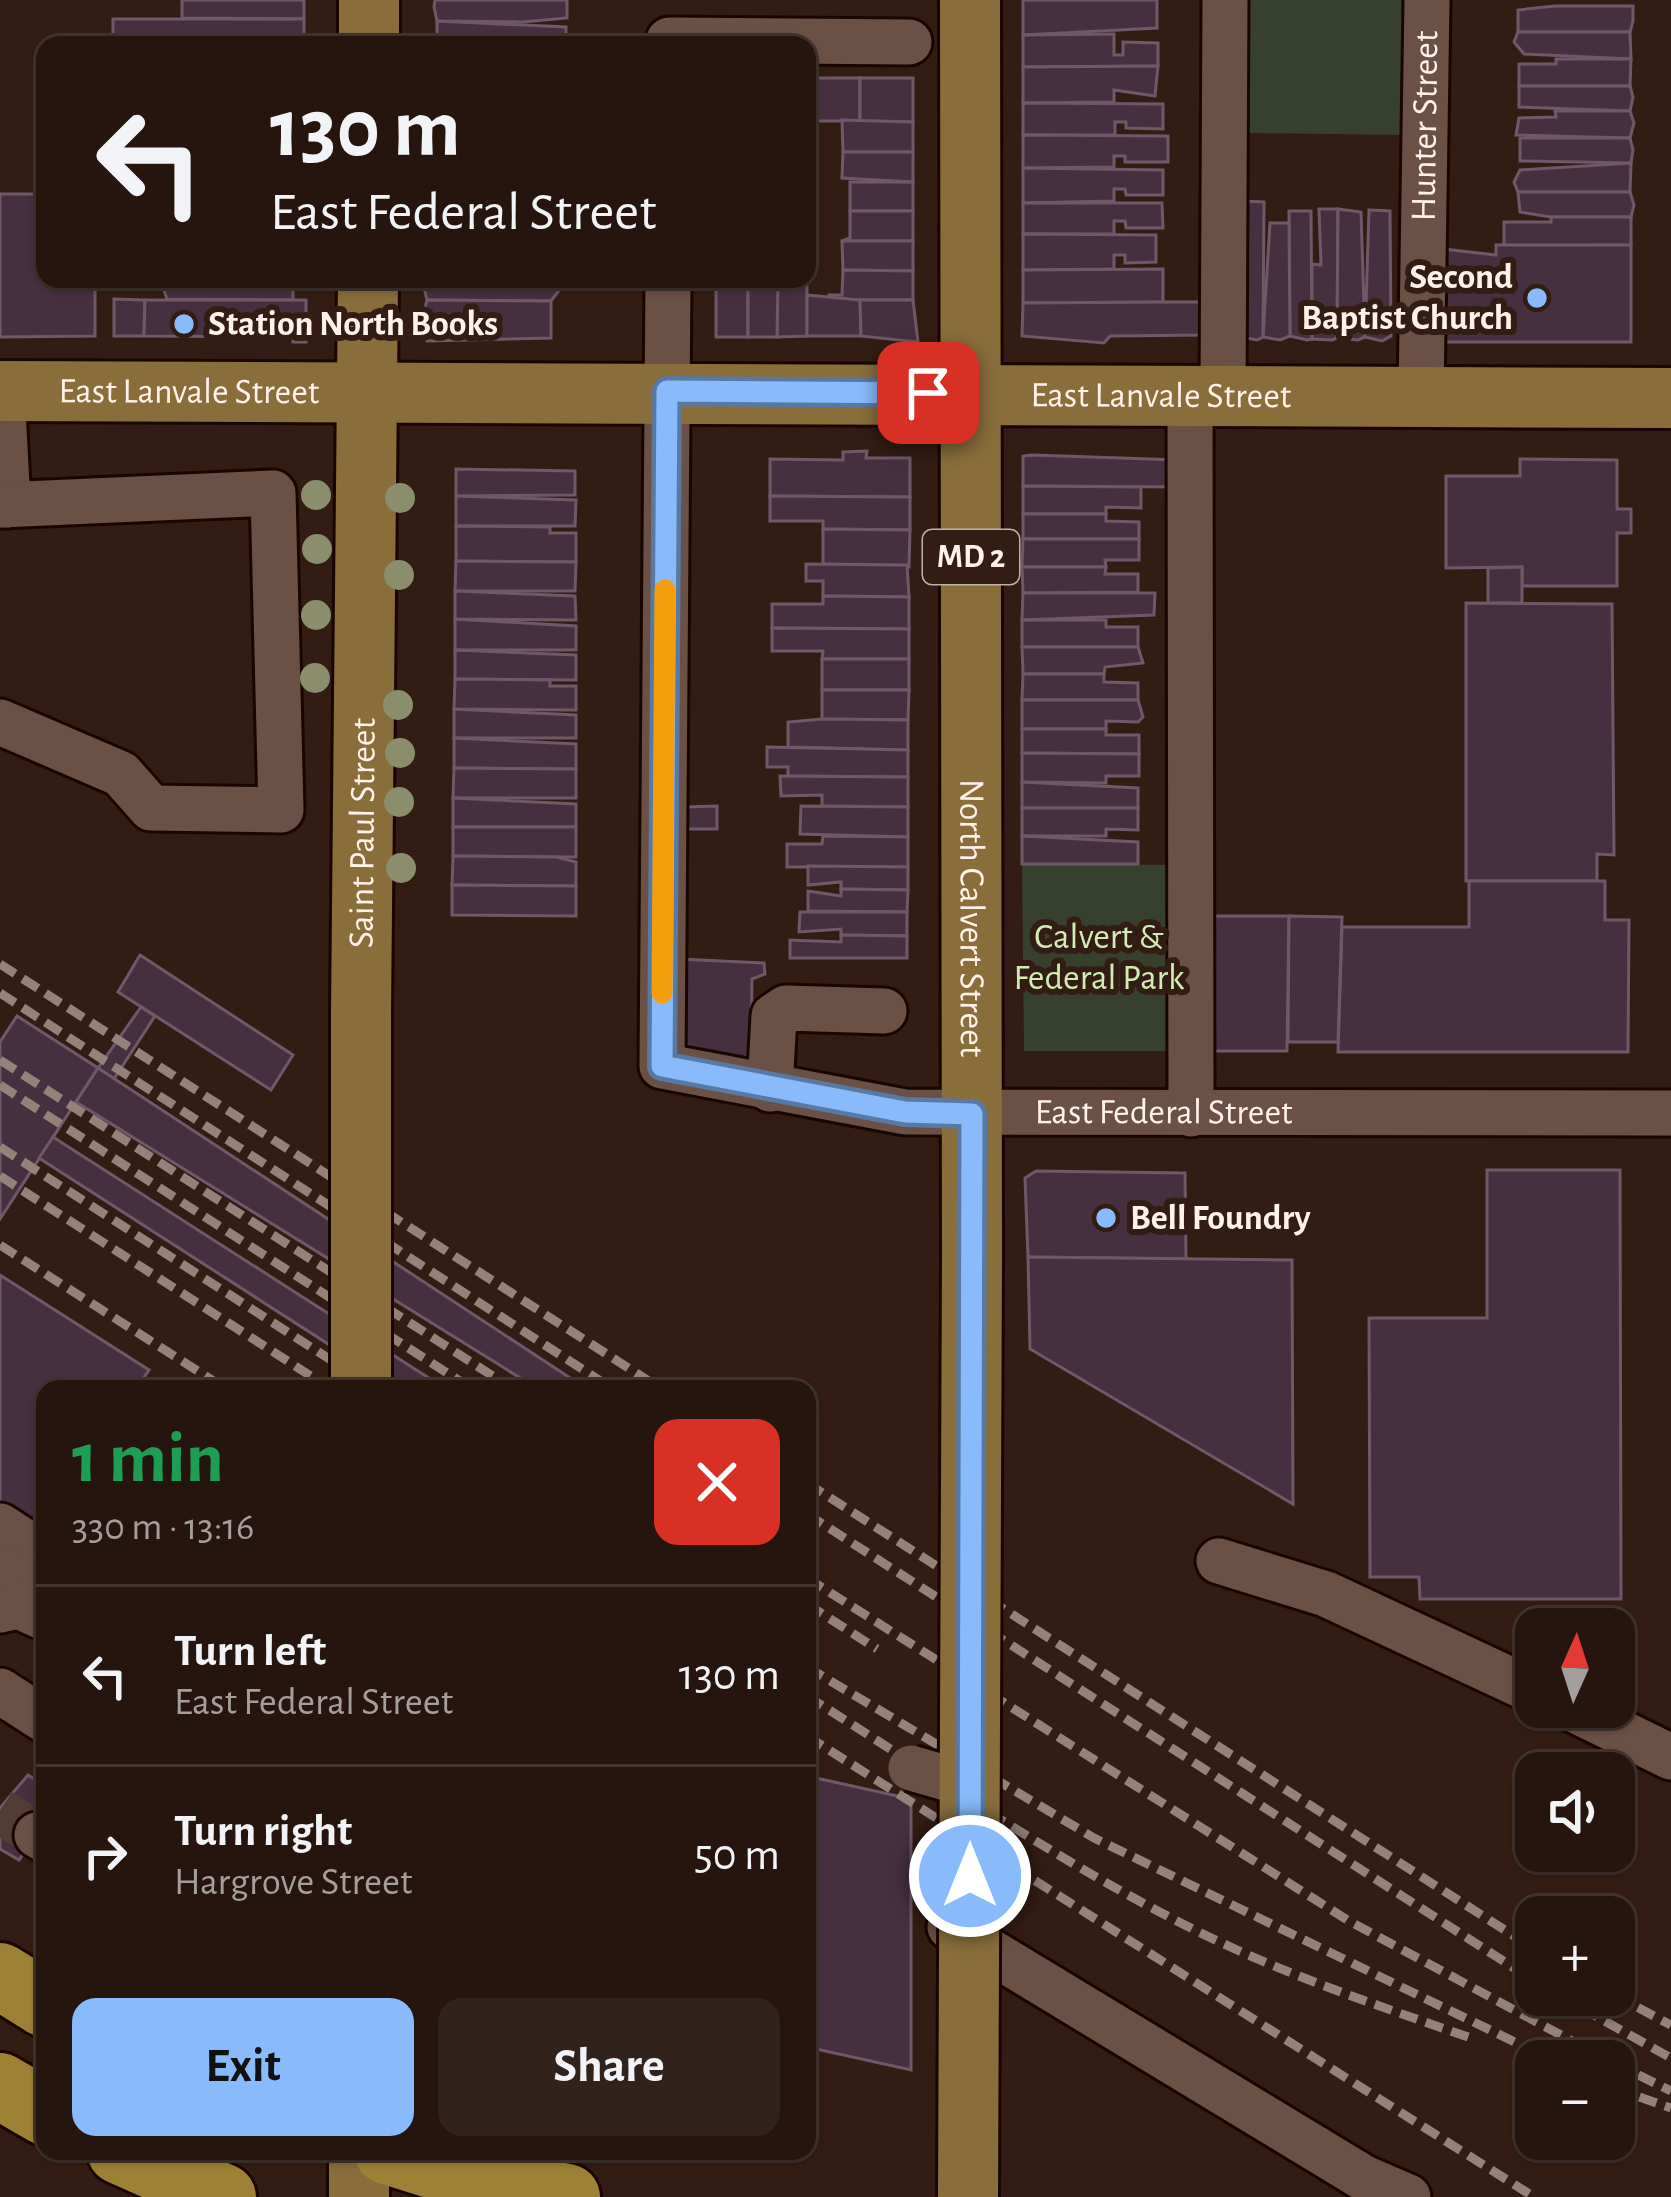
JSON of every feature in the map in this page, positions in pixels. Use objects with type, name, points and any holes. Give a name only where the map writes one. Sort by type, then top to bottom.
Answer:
[{"type":"highway","points":[[0,1976],[36,1998]]},
{"type":"highway","points":[[0,2086],[36,2107]]},
{"type":"highway","points":[[140,2160],[224,2197]]},
{"type":"highway","points":[[416,2160],[568,2197]]},
{"type":"main road","points":[[369,0],[369,36]]},
{"type":"main road","name":"North Calvert Street","points":[[968,2197],[970,0]]},
{"type":"main road","name":"Saint Paul Street","points":[[361,1380],[368,288]]},
{"type":"main road","name":"East Lanvale Street","points":[[1,391],[1671,398]]},
{"type":"main road","points":[[359,2160],[359,2197]]},
{"type":"street","points":[[1191,1114],[1207,395],[1225,0]]},
{"type":"street","name":"Hunter Street","points":[[1421,396],[1427,0]]},
{"type":"street","points":[[669,28],[806,36]]},
{"type":"street","points":[[816,37],[909,42]]},
{"type":"street","points":[[667,391],[668,288]]},
{"type":"street","points":[[0,722],[121,774],[152,808],[281,810],[273,493],[4,505],[1,391]]},
{"type":"street","name":"East Federal Street","points":[[667,391],[662,1066],[905,1112],[1671,1113]]},
{"type":"street","points":[[770,1090],[774,1016],[786,1008],[884,1010]]},
{"type":"street","points":[[0,1526],[36,1549]]},
{"type":"street","points":[[1219,1561],[1326,1594],[1515,1681]]},
{"type":"street","points":[[0,1568],[36,1582]]},
{"type":"street","points":[[0,1610],[18,1606],[36,1614]]},
{"type":"street","points":[[0,1691],[36,1714]]},
{"type":"street","points":[[1611,1728],[1671,1757]]},
{"type":"street","points":[[911,1768],[970,1785]]},
{"type":"street","points":[[950,1927],[1364,2178],[1408,2197]]},
{"type":"green space","points":[[1243,0],[1410,0],[1407,135],[1241,133]]},
{"type":"green space","name":"Calvert & Federal Park","points":[[1022,864],[1173,865],[1175,1051],[1024,1051]]},
{"type":"building","points":[[182,0],[304,0],[304,19],[182,18]]},
{"type":"building","points":[[435,0],[567,0],[567,18],[523,22],[437,21],[434,7]]},
{"type":"building","points":[[1023,0],[1157,0],[1157,28],[1023,35]]},
{"type":"building","points":[[1633,6],[1633,21],[1630,32],[1518,32],[1518,10]]},
{"type":"building","points":[[113,19],[304,19],[304,36],[113,36]]},
{"type":"building","points":[[437,21],[566,27],[566,36],[437,36]]},
{"type":"building","points":[[1518,32],[1630,32],[1631,59],[1524,54],[1514,42]]},
{"type":"building","points":[[1114,34],[1114,55],[1123,55],[1123,42],[1158,43],[1158,66],[1023,67],[1023,35]]},
{"type":"building","points":[[1556,59],[1631,59],[1630,86],[1519,86],[1519,64],[1556,64]]},
{"type":"building","points":[[1158,66],[1155,96],[1114,90],[1114,102],[1023,103],[1023,67]]},
{"type":"building","points":[[816,78],[860,78],[860,121],[816,121]]},
{"type":"building","points":[[860,78],[913,78],[913,122],[860,121]]},
{"type":"building","points":[[1519,86],[1630,86],[1633,97],[1630,111],[1519,107]]},
{"type":"building","points":[[1023,103],[1163,104],[1163,129],[1126,128],[1126,122],[1115,122],[1115,135],[1023,135]]},
{"type":"building","points":[[1555,111],[1630,111],[1634,123],[1630,138],[1516,135],[1519,118],[1556,117]]},
{"type":"building","points":[[842,120],[913,122],[913,152],[843,152]]},
{"type":"building","points":[[1023,135],[1168,136],[1168,162],[1125,162],[1125,156],[1114,156],[1114,167],[1023,168]]},
{"type":"building","points":[[1520,138],[1630,138],[1631,163],[1520,161]]},
{"type":"building","points":[[843,152],[913,152],[913,182],[842,178]]},
{"type":"building","points":[[1631,163],[1630,192],[1518,192],[1514,182],[1520,170]]},
{"type":"building","points":[[1023,168],[1163,170],[1163,195],[1126,195],[1125,189],[1114,189],[1114,201],[1023,203]]},
{"type":"building","points":[[850,182],[913,182],[913,211],[850,211]]},
{"type":"building","points":[[1518,192],[1630,192],[1634,205],[1631,217],[1551,217],[1520,212]]},
{"type":"building","points":[[0,194],[36,194],[36,288],[95,288],[95,336],[0,337]]},
{"type":"building","points":[[1240,201],[1264,202],[1263,337],[1257,340],[1237,336]]},
{"type":"building","points":[[1023,203],[1162,203],[1163,228],[1126,228],[1125,221],[1114,221],[1114,234],[1023,234]]},
{"type":"building","points":[[1319,209],[1338,209],[1337,338],[1332,340],[1312,339],[1312,264],[1321,265]]},
{"type":"building","points":[[1338,209],[1361,212],[1365,337],[1358,340],[1337,338]]},
{"type":"building","points":[[1369,210],[1390,211],[1391,336],[1382,341],[1365,337]]},
{"type":"building","points":[[850,211],[913,211],[913,241],[842,241],[850,238]]},
{"type":"building","points":[[1289,211],[1311,211],[1312,339],[1307,340],[1290,336]]},
{"type":"building","points":[[1551,217],[1631,217],[1631,245],[1504,246],[1504,222],[1551,222]]},
{"type":"building","points":[[1270,223],[1289,223],[1290,336],[1280,340],[1263,337]]},
{"type":"building","points":[[1023,234],[1156,235],[1156,262],[1125,263],[1125,255],[1114,255],[1114,269],[1023,270]]},
{"type":"building","points":[[842,241],[913,241],[913,271],[843,270]]},
{"type":"building","name":"Second Baptist Church","points":[[1496,245],[1631,245],[1631,342],[1443,342],[1443,249],[1496,255]]},
{"type":"building","points":[[1163,269],[1163,302],[1023,303],[1023,270]]},
{"type":"building","points":[[843,270],[913,271],[913,300],[829,300],[829,295],[842,295]]},
{"type":"building","points":[[163,288],[293,288],[293,300],[167,299]]},
{"type":"building","points":[[424,288],[560,289],[551,301],[427,300]]},
{"type":"building","points":[[716,288],[748,288],[748,337],[716,337]]},
{"type":"building","points":[[748,288],[778,288],[777,337],[748,337]]},
{"type":"building","points":[[778,288],[807,288],[807,336],[777,337]]},
{"type":"building","points":[[807,295],[860,300],[861,336],[807,336]]},
{"type":"building","points":[[114,299],[145,300],[144,336],[114,336]]},
{"type":"building","points":[[145,300],[306,300],[306,342],[293,342],[293,337],[144,336]]},
{"type":"building","points":[[427,300],[551,301],[551,338],[427,341],[422,320]]},
{"type":"building","points":[[860,300],[913,300],[918,342],[861,336]]},
{"type":"building","points":[[1208,302],[1208,335],[1110,336],[1104,343],[1022,336],[1023,303]]},
{"type":"building","points":[[867,451],[866,458],[910,458],[910,497],[770,496],[770,459],[843,460],[843,452]]},
{"type":"building","points":[[1023,456],[1179,460],[1179,487],[1023,486]]},
{"type":"building","points":[[1520,459],[1617,460],[1617,509],[1631,509],[1631,533],[1617,533],[1617,586],[1522,586],[1522,567],[1446,568],[1446,476],[1520,476]]},
{"type":"building","points":[[456,469],[575,471],[575,495],[456,496]]},
{"type":"building","points":[[1023,486],[1141,487],[1141,508],[1106,507],[1106,514],[1023,514]]},
{"type":"building","points":[[456,496],[576,500],[575,526],[456,526]]},
{"type":"building","points":[[770,496],[910,497],[910,530],[823,529],[823,521],[770,521]]},
{"type":"building","points":[[1023,514],[1106,514],[1106,521],[1139,522],[1139,539],[1023,539]]},
{"type":"building","points":[[456,526],[550,527],[550,533],[576,533],[576,562],[456,561]]},
{"type":"building","points":[[823,529],[910,530],[909,567],[823,564]]},
{"type":"building","points":[[1023,539],[1139,539],[1139,560],[1105,560],[1106,567],[1022,567]]},
{"type":"building","points":[[456,561],[576,562],[575,591],[455,591]]},
{"type":"building","points":[[806,564],[907,565],[909,597],[823,596],[823,581],[806,581]]},
{"type":"building","points":[[1022,567],[1106,567],[1105,574],[1138,574],[1138,592],[1023,593]]},
{"type":"building","points":[[1522,567],[1522,603],[1488,603],[1488,568]]},
{"type":"building","points":[[455,591],[575,596],[576,620],[455,619]]},
{"type":"building","points":[[1023,593],[1155,593],[1154,615],[1022,620]]},
{"type":"building","points":[[823,596],[909,597],[909,629],[772,628],[772,604],[823,604]]},
{"type":"building","points":[[1466,603],[1612,604],[1614,855],[1597,854],[1597,881],[1466,881]]},
{"type":"building","points":[[455,619],[576,626],[576,650],[455,650]]},
{"type":"building","points":[[1022,620],[1106,620],[1106,627],[1138,627],[1138,647],[1022,647]]},
{"type":"building","points":[[772,628],[909,629],[909,659],[822,659],[823,651],[772,651]]},
{"type":"building","points":[[1022,647],[1138,647],[1143,663],[1105,667],[1104,674],[1023,674]]},
{"type":"building","points":[[455,650],[576,655],[576,680],[455,679]]},
{"type":"building","points":[[822,659],[909,659],[909,690],[822,690]]},
{"type":"building","points":[[1023,674],[1104,674],[1104,682],[1138,683],[1138,700],[1022,700]]},
{"type":"building","points":[[455,679],[550,680],[550,686],[576,686],[576,710],[454,709]]},
{"type":"building","points":[[822,690],[909,690],[908,720],[822,719]]},
{"type":"building","points":[[1022,700],[1138,700],[1143,717],[1138,722],[1106,721],[1106,729],[1022,729]]},
{"type":"building","points":[[454,709],[576,715],[576,738],[454,738]]},
{"type":"building","points":[[908,720],[908,750],[788,747],[788,722]]},
{"type":"building","points":[[1022,729],[1106,729],[1106,735],[1139,735],[1139,754],[1022,753]]},
{"type":"building","points":[[454,738],[576,744],[576,769],[454,768]]},
{"type":"building","points":[[767,747],[908,750],[908,777],[788,776],[788,767],[767,767]]},
{"type":"building","points":[[1022,753],[1139,754],[1139,776],[1106,776],[1106,783],[1022,782]]},
{"type":"building","points":[[454,768],[576,769],[576,798],[453,798]]},
{"type":"building","points":[[780,776],[908,777],[908,807],[822,806],[822,795],[781,796]]},
{"type":"building","points":[[1022,782],[1138,788],[1138,808],[1022,808]]},
{"type":"building","points":[[453,798],[576,804],[576,827],[453,827]]},
{"type":"building","points":[[717,806],[717,829],[686,829],[686,807]]},
{"type":"building","points":[[801,806],[908,807],[908,837],[800,834]]},
{"type":"building","points":[[1022,808],[1138,808],[1138,830],[1106,829],[1106,836],[1022,836]]},
{"type":"building","points":[[453,827],[576,827],[576,857],[453,856]]},
{"type":"building","points":[[823,836],[908,837],[908,867],[787,867],[787,844],[822,844]]},
{"type":"building","points":[[1022,836],[1138,842],[1138,864],[1022,864]]},
{"type":"building","points":[[453,856],[557,857],[576,862],[576,886],[452,885]]},
{"type":"building","points":[[808,866],[908,867],[908,890],[841,889],[841,882],[808,885]]},
{"type":"building","points":[[1469,881],[1605,881],[1605,920],[1629,920],[1628,1052],[1338,1052],[1342,927],[1469,927]]},
{"type":"building","points":[[452,885],[576,886],[576,916],[452,915]]},
{"type":"building","points":[[841,889],[908,890],[907,912],[808,911],[808,891],[841,896]]},
{"type":"building","points":[[800,912],[907,912],[907,936],[841,935],[841,929],[799,932]]},
{"type":"building","points":[[1198,916],[1289,916],[1287,1051],[1198,1051]]},
{"type":"building","points":[[1289,916],[1342,917],[1338,1042],[1288,1042]]},
{"type":"building","points":[[841,935],[907,936],[907,958],[790,958],[790,940],[841,942]]},
{"type":"building","points":[[140,955],[293,1055],[271,1090],[118,992]]},
{"type":"building","points":[[679,959],[764,963],[765,974],[752,979],[751,1057],[678,1056]]},
{"type":"building","points":[[141,1007],[155,1016],[114,1079],[98,1068]]},
{"type":"building","points":[[17,1016],[98,1068],[0,1219],[0,1042]]},
{"type":"building","points":[[98,1068],[573,1380],[524,1380],[76,1102]]},
{"type":"building","points":[[53,1137],[432,1380],[384,1380],[39,1158]]},
{"type":"building","points":[[1487,1170],[1620,1170],[1621,1599],[1420,1599],[1419,1577],[1370,1577],[1369,1318],[1487,1318]]},
{"type":"building","name":"Bell Foundry","points":[[1036,1171],[1185,1173],[1186,1259],[1028,1257],[1025,1178]]},
{"type":"building","points":[[1028,1257],[1292,1260],[1293,1504],[1030,1349]]},
{"type":"building","points":[[0,1275],[149,1370],[142,1380],[36,1380],[36,1524],[0,1502]]},
{"type":"building","points":[[28,1775],[36,1780],[36,1835],[19,1860],[0,1849],[0,1808]]},
{"type":"building","points":[[816,1778],[911,1799],[911,2070],[816,2049]]},
{"type":"tunnel","points":[[0,1811],[36,1834]]},
{"type":"railway","points":[[0,964],[647,1380]]},
{"type":"railway","points":[[0,993],[599,1380]]},
{"type":"railway","points":[[0,1060],[499,1380]]},
{"type":"railway","points":[[0,1085],[458,1380]]},
{"type":"railway","points":[[0,1147],[362,1380]]},
{"type":"railway","points":[[0,1176],[317,1380]]},
{"type":"railway","points":[[0,1245],[212,1380]]},
{"type":"railway","points":[[816,1489],[1515,1937]]},
{"type":"railway","points":[[816,1520],[1515,1969]]},
{"type":"railway","points":[[816,1584],[1349,1921],[1570,2040]]},
{"type":"railway","points":[[816,1610],[877,1649]]},
{"type":"railway","points":[[816,1672],[1094,1838],[1515,2042]]},
{"type":"railway","points":[[816,1702],[1155,1910],[1272,1965],[1471,2038]]},
{"type":"railway","points":[[816,1742],[1534,2197]]},
{"type":"railway","points":[[1635,2006],[1671,2025]]},
{"type":"railway","points":[[1596,2016],[1671,2058]]},
{"type":"railway","points":[[1635,2073],[1671,2091]]},
{"type":"railway","points":[[1635,2095],[1671,2108]]},
{"type":"slow traffic","points":[[662,993],[665,590]]},
{"type":"place","name":"Second Baptist Church","points":[[1537,298]]},
{"type":"place","name":"Station North Books","points":[[184,324]]},
{"type":"place","name":"Bell Foundry","points":[[1106,1218]]},
{"type":"route","points":[[928,393],[667,391],[662,1066],[905,1112],[972,1114],[970,1876]]}]
